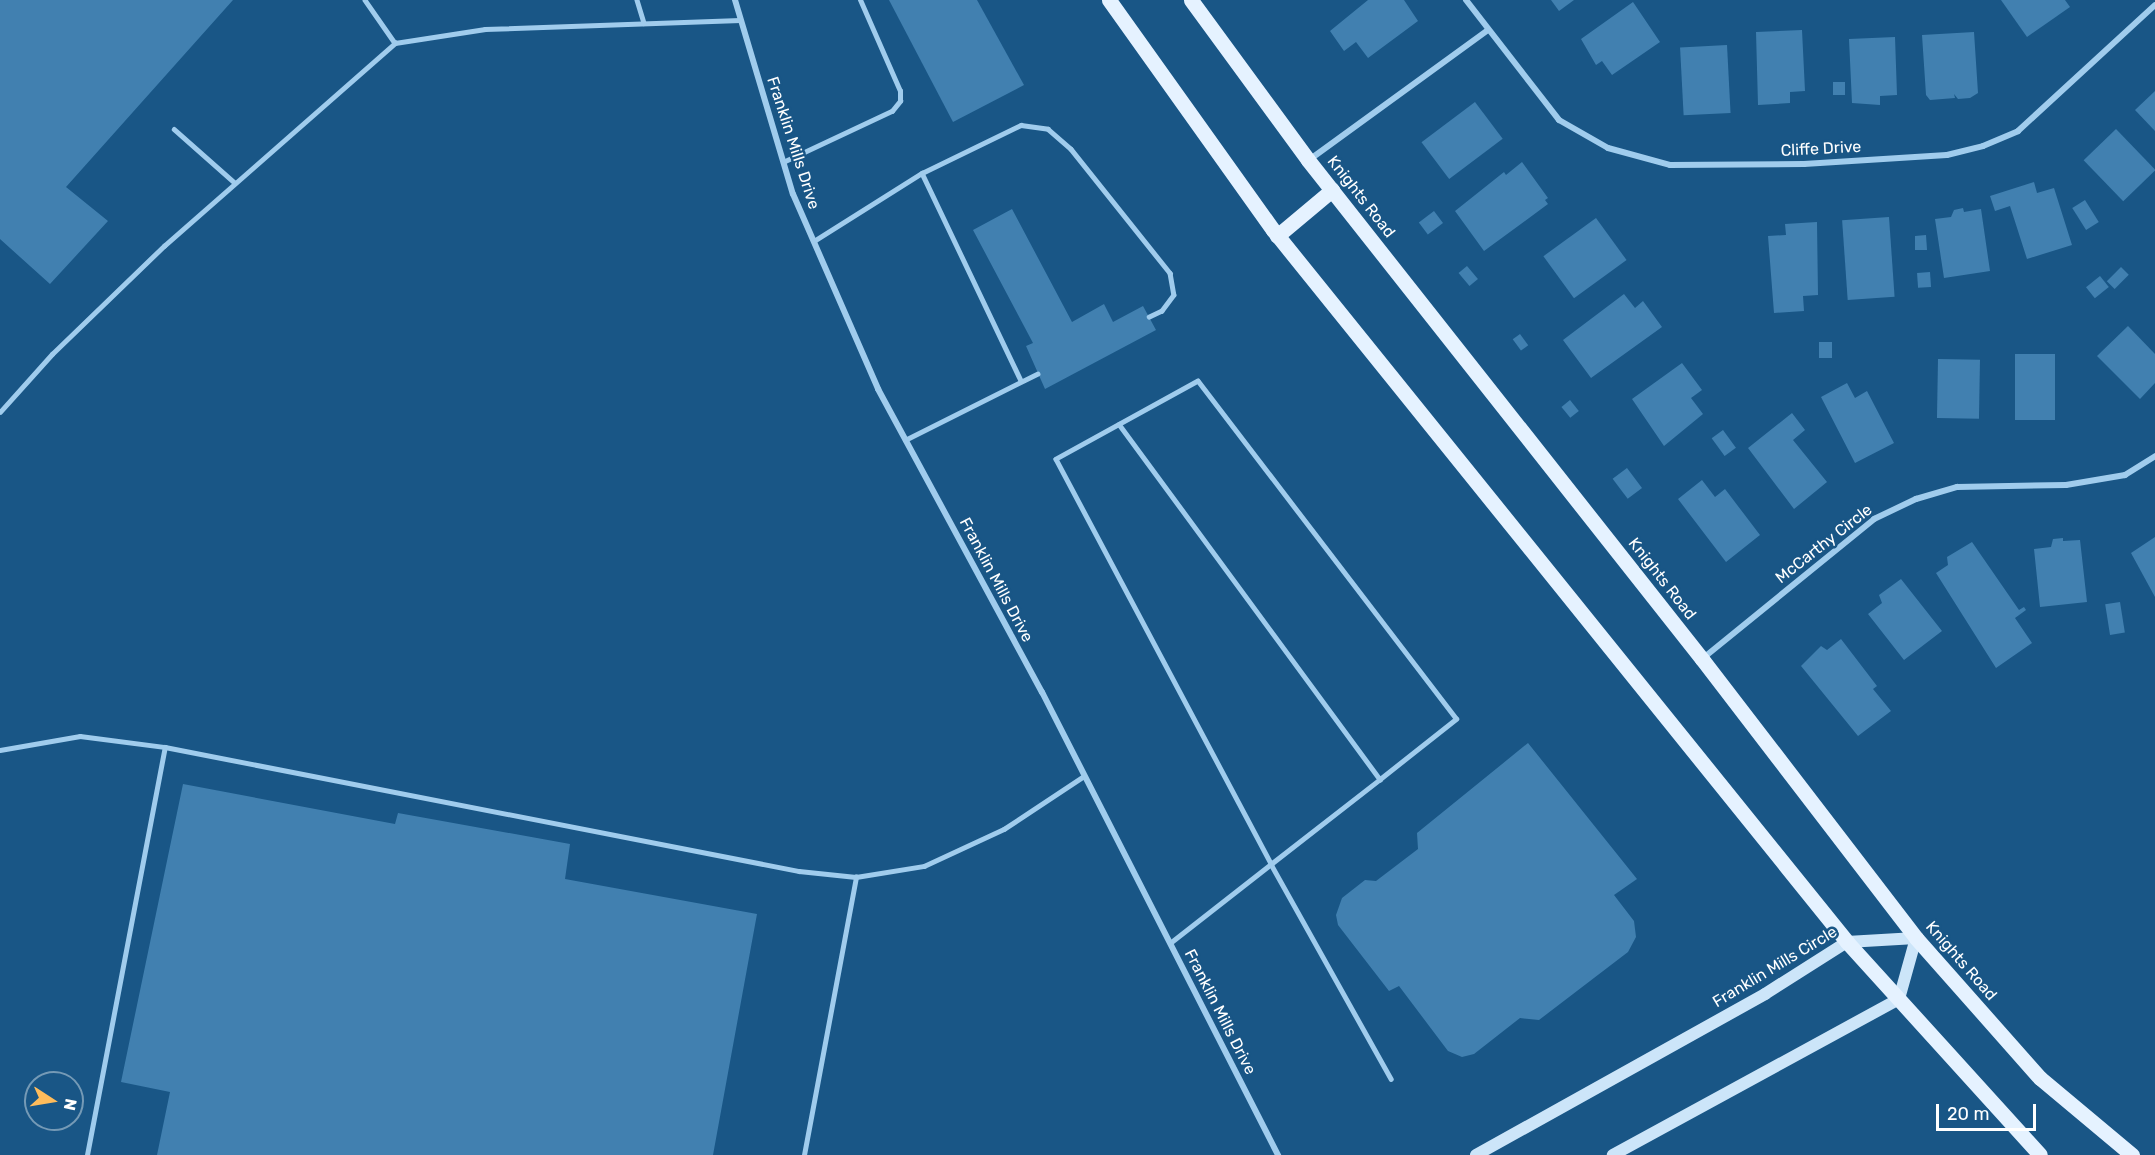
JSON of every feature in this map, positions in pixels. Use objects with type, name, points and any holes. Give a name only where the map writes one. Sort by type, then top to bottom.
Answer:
[{"type":"main road","points":[[1109,0],[1277,236],[1847,942],[2040,1155]]},
{"type":"main road","name":"Knights Road","points":[[1191,0],[1308,160],[1702,659],[1916,938],[2040,1078],[2132,1155]]},
{"type":"main road","points":[[1277,236],[1332,190]]},
{"type":"street","name":"Franklin Mills Drive","points":[[735,0],[783,162],[814,241],[878,389],[1084,776],[1278,1155]]},
{"type":"street","name":"Cliffe Drive","points":[[1466,0],[1559,120],[1608,147],[1670,165],[1804,164],[1947,155],[1983,146],[2018,131],[2155,4]]},
{"type":"street","points":[[1308,160],[1488,30]]},
{"type":"street","name":"McCarthy Circle","points":[[1702,659],[1874,519],[1916,499],[1957,487],[2066,484],[2125,476],[2155,456]]},
{"type":"street","points":[[1612,1155],[1899,999],[1916,938]]},
{"type":"street","name":"Franklin Mills Circle","points":[[1476,1155],[1765,994],[1847,942],[1916,938]]},
{"type":"lane","points":[[365,0],[395,43]]},
{"type":"lane","points":[[637,0],[644,23]]},
{"type":"lane","points":[[783,162],[892,111],[900,101],[900,91],[860,0]]},
{"type":"lane","points":[[0,412],[52,354],[236,183],[395,43],[485,29],[740,20]]},
{"type":"lane","points":[[814,241],[922,173],[1021,125],[1048,129],[1071,149],[1170,273],[1174,295],[1162,311],[1149,317]]},
{"type":"lane","points":[[174,129],[236,183]]},
{"type":"lane","points":[[922,173],[1022,381]]},
{"type":"lane","points":[[905,440],[1037,374]]},
{"type":"lane","points":[[1170,943],[1271,864],[1380,779],[1456,719],[1198,381],[1056,459],[1271,864],[1391,1079]]},
{"type":"lane","points":[[1119,424],[1380,779]]},
{"type":"lane","points":[[0,750],[80,736],[165,747],[800,872],[856,877],[924,866],[1004,829],[1084,776]]},
{"type":"lane","points":[[87,1155],[165,747]]},
{"type":"lane","points":[[804,1155],[856,877]]},
{"type":"building","points":[[0,0],[233,0],[66,187],[108,221],[50,284],[0,239]]},
{"type":"building","points":[[889,0],[977,0],[1024,85],[953,122]]},
{"type":"building","points":[[1368,0],[1404,0],[1418,21],[1368,58],[1356,42],[1344,51],[1330,31]]},
{"type":"building","points":[[1551,0],[1574,0],[1559,11]]},
{"type":"building","points":[[2001,0],[2065,0],[2070,7],[2027,37]]},
{"type":"building","points":[[1633,2],[1660,42],[1612,75],[1602,61],[1596,65],[1581,39]]},
{"type":"building","points":[[1802,30],[1805,91],[1790,92],[1790,103],[1758,105],[1756,32]]},
{"type":"building","points":[[1974,32],[1978,93],[1970,98],[1958,99],[1954,94],[1955,98],[1930,100],[1926,95],[1922,35]]},
{"type":"building","points":[[1895,37],[1897,95],[1880,96],[1880,105],[1852,103],[1849,39]]},
{"type":"building","points":[[1727,45],[1731,113],[1684,115],[1680,47]]},
{"type":"building","points":[[1833,82],[1845,82],[1845,95],[1833,95]]},
{"type":"building","points":[[2155,91],[2155,131],[2135,110]]},
{"type":"building","points":[[1475,102],[1503,139],[1449,179],[1421,142]]},
{"type":"building","points":[[2116,129],[2155,169],[2123,201],[2084,160]]},
{"type":"building","points":[[1522,162],[1548,198],[1545,200],[1548,204],[1484,251],[1455,211],[1504,172],[1506,175]]},
{"type":"building","points":[[2034,182],[2037,193],[2054,188],[2072,245],[2027,259],[2010,206],[1995,211],[1990,196]]},
{"type":"building","points":[[2085,200],[2099,222],[2086,230],[2072,208]]},
{"type":"building","points":[[1963,208],[1964,212],[1981,209],[1990,271],[1944,278],[1935,219],[1951,217],[1954,210]]},
{"type":"building","points":[[1012,209],[1072,322],[1104,304],[1113,322],[1143,306],[1156,330],[1045,389],[1026,346],[1033,343],[973,230]]},
{"type":"building","points":[[1434,211],[1443,223],[1428,234],[1419,222]]},
{"type":"building","points":[[1889,217],[1895,297],[1848,300],[1842,220]]},
{"type":"building","points":[[1596,218],[1627,260],[1574,298],[1543,256]]},
{"type":"building","points":[[1817,222],[1818,295],[1803,296],[1804,311],[1774,313],[1768,236],[1786,235],[1785,224]]},
{"type":"building","points":[[1926,235],[1927,250],[1915,250],[1915,236]]},
{"type":"building","points":[[1467,266],[1478,279],[1470,286],[1459,273]]},
{"type":"building","points":[[2121,267],[2129,275],[2115,289],[2107,281]]},
{"type":"building","points":[[1930,272],[1931,287],[1918,288],[1917,273]]},
{"type":"building","points":[[2100,276],[2109,287],[2095,298],[2086,287]]},
{"type":"building","points":[[1624,294],[1635,308],[1643,301],[1662,327],[1591,378],[1563,340]]},
{"type":"building","points":[[2128,326],[2155,354],[2155,383],[2140,399],[2097,356]]},
{"type":"building","points":[[1520,334],[1528,345],[1521,351],[1513,339]]},
{"type":"building","points":[[1819,342],[1832,342],[1832,358],[1819,358]]},
{"type":"building","points":[[2015,354],[2055,354],[2055,420],[2015,420]]},
{"type":"building","points":[[1938,359],[1980,360],[1979,419],[1937,418]]},
{"type":"building","points":[[1682,363],[1702,390],[1691,398],[1703,414],[1664,446],[1632,399]]},
{"type":"building","points":[[1847,383],[1855,398],[1867,391],[1894,443],[1855,463],[1821,397]]},
{"type":"building","points":[[1570,400],[1579,411],[1570,418],[1561,407]]},
{"type":"building","points":[[1792,413],[1805,430],[1793,440],[1827,482],[1794,509],[1748,448]]},
{"type":"building","points":[[1723,430],[1736,448],[1725,456],[1712,438]]},
{"type":"building","points":[[1627,468],[1642,488],[1628,499],[1613,479]]},
{"type":"building","points":[[1702,480],[1715,497],[1725,489],[1760,535],[1726,562],[1678,499]]},
{"type":"building","points":[[2155,537],[2155,597],[2131,553]]},
{"type":"building","points":[[2063,538],[2063,541],[2080,540],[2087,602],[2040,607],[2034,549],[2051,547],[2053,539]]},
{"type":"building","points":[[1972,542],[2019,610],[2024,607],[2026,610],[2015,618],[2032,643],[1996,668],[1936,573],[1948,565],[1947,557]]},
{"type":"building","points":[[1901,579],[1942,631],[1904,660],[1868,614],[1882,603],[1879,595]]},
{"type":"building","points":[[2120,602],[2125,633],[2110,635],[2105,604]]},
{"type":"building","points":[[1841,639],[1877,686],[1873,689],[1891,711],[1858,736],[1801,666],[1821,646],[1827,650]]},
{"type":"building","points":[[1528,743],[1637,879],[1614,895],[1634,921],[1636,937],[1628,952],[1539,1020],[1520,1018],[1474,1054],[1462,1057],[1448,1051],[1399,986],[1389,991],[1338,925],[1336,915],[1342,898],[1365,880],[1376,881],[1418,849],[1417,833]]},
{"type":"building","points":[[183,784],[395,824],[398,813],[570,844],[565,879],[757,914],[713,1155],[157,1155],[170,1092],[121,1082]]}]
